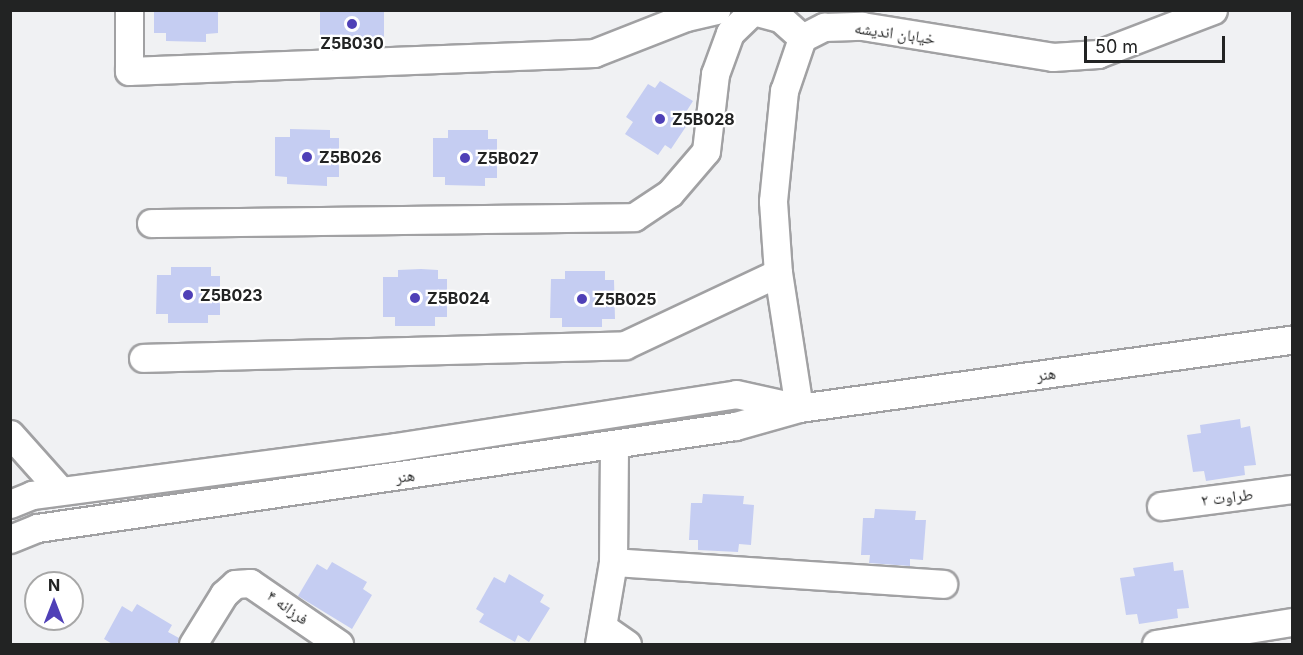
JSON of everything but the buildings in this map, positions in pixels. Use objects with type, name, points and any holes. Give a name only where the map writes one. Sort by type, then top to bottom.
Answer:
[{"type":"street","points":[[129,10],[129,71],[594,52],[686,17],[716,10]]},
{"type":"street","points":[[151,223],[634,217],[670,193],[706,151],[715,74],[730,33],[753,10],[780,18],[802,38],[782,113],[773,201],[778,273],[799,408]]},
{"type":"street","name":"خیابان اندیشه","points":[[802,38],[824,27],[862,26],[1053,57],[1098,54],[1214,10]]},
{"type":"street","points":[[143,358],[626,345],[778,273]]},
{"type":"street","name":"هنر","points":[[10,539],[37,528],[615,446],[735,426],[799,408],[1293,340]]},
{"type":"street","name":"هنر","points":[[10,504],[61,491],[395,447],[736,394],[799,408]]},
{"type":"street","points":[[10,434],[61,491]]},
{"type":"street","points":[[615,446],[613,562],[602,636],[627,645]]},
{"type":"street","name":"طراوت ۲","points":[[1161,506],[1293,489]]},
{"type":"street","points":[[613,562],[943,584]]},
{"type":"street","name":"فرزانه ۴","points":[[193,645],[224,594],[235,584],[250,583],[339,645]]},
{"type":"street","points":[[1156,645],[1293,622]]},
{"type":"place","name":"Z5B030","points":[[352,24]]},
{"type":"place","name":"Z5B028","points":[[660,119]]},
{"type":"place","name":"Z5B026","points":[[307,157]]},
{"type":"place","name":"Z5B027","points":[[465,158]]},
{"type":"place","name":"Z5B023","points":[[188,295]]},
{"type":"place","name":"Z5B024","points":[[415,298]]},
{"type":"place","name":"Z5B025","points":[[582,299]]}]
